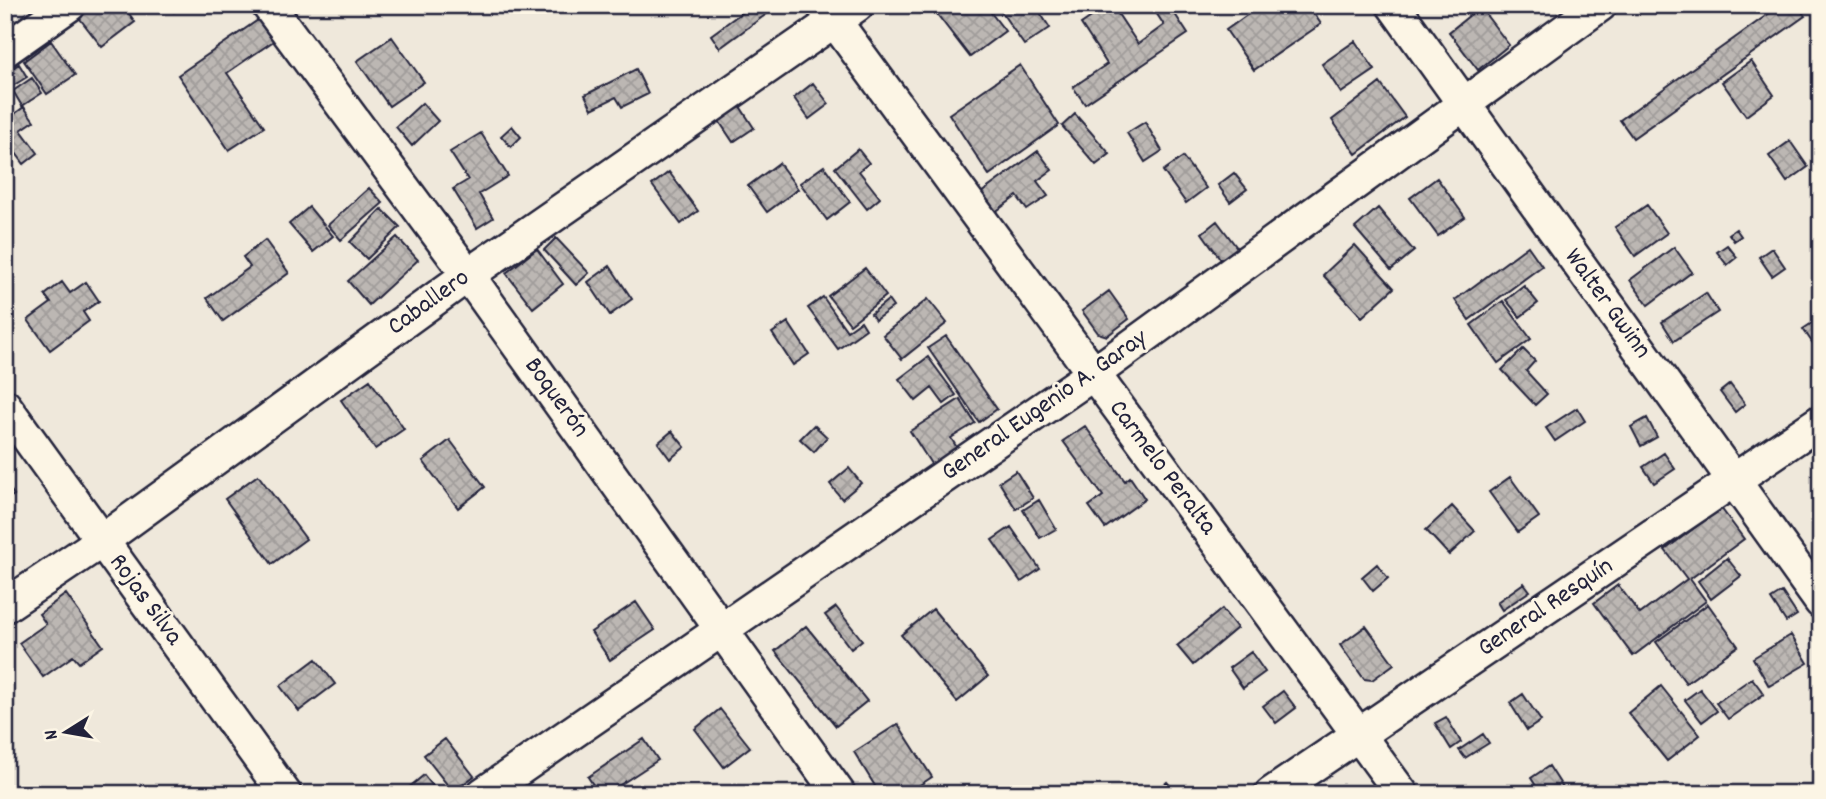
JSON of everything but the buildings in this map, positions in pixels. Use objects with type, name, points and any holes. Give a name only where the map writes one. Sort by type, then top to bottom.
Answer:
[{"type":"street","points":[[5,50],[69,5]]},
{"type":"street","name":"Boquerón","points":[[268,5],[468,275],[724,629],[839,794]]},
{"type":"street","name":"Walter Gwinn","points":[[1393,5],[1821,602]]},
{"type":"street","name":"General Eugenio A. Garay","points":[[483,794],[1093,374],[1600,5]]},
{"type":"street","name":"Caballero","points":[[5,606],[103,540],[838,11]]},
{"type":"street","name":"Carmelo Peralta","points":[[838,11],[1093,374],[1402,794]]},
{"type":"street","name":"Rojas Silva","points":[[5,406],[285,794]]},
{"type":"street","name":"General Resquín","points":[[1271,794],[1821,421]]}]
